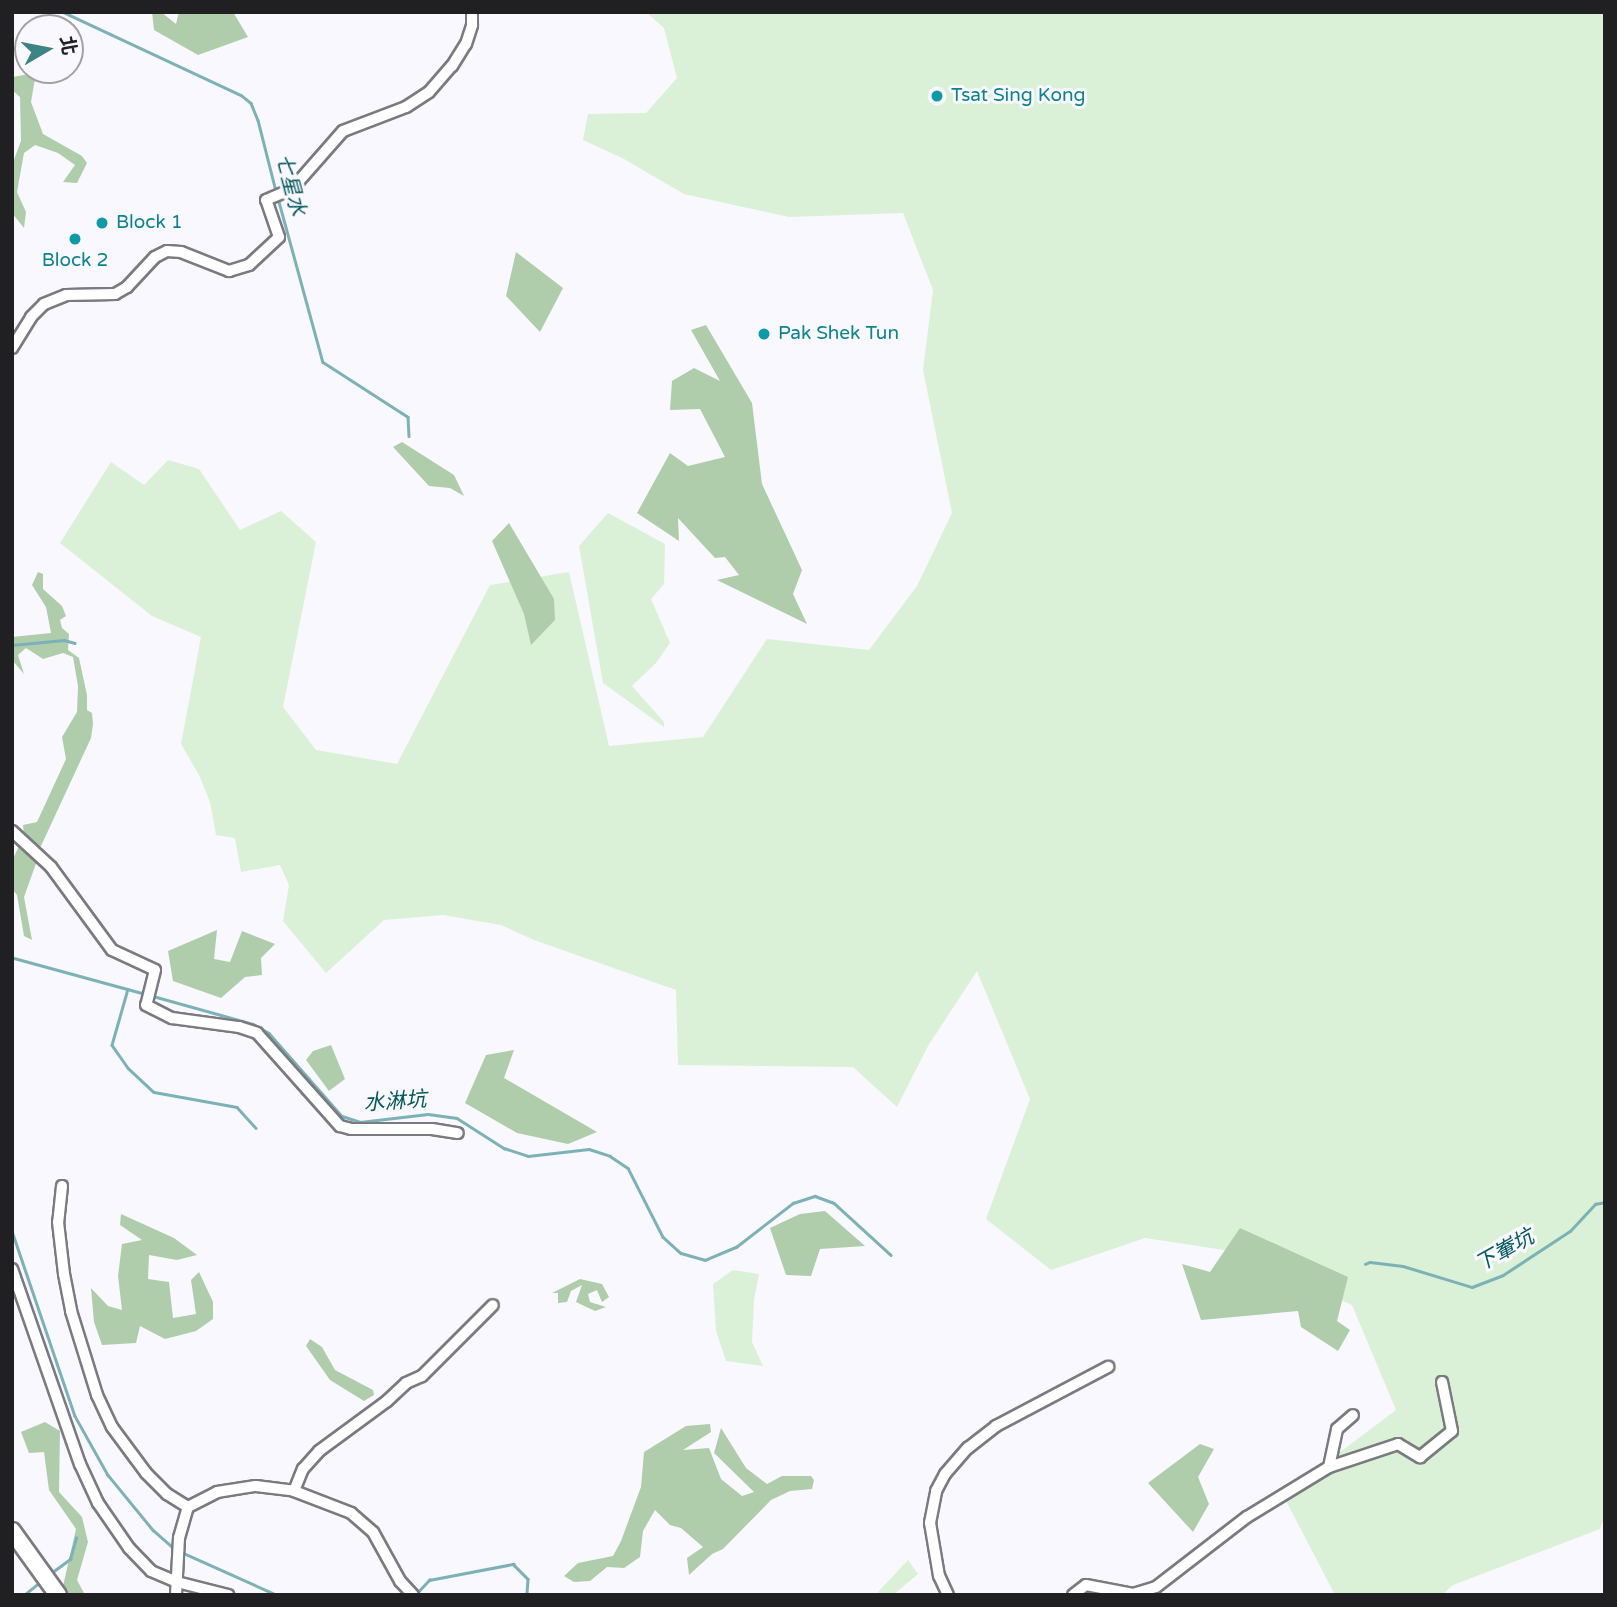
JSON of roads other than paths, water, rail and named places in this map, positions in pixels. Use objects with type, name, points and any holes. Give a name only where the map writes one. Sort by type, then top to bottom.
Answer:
[{"type":"main road","points":[[12,1531],[58,1595]]},
{"type":"street","points":[[12,348],[31,317],[44,304],[66,295],[115,294],[127,287],[155,257],[167,251],[181,252],[229,271],[249,265],[279,237],[266,201],[284,194],[343,131],[406,107],[441,80],[466,44],[472,25],[472,12]]},
{"type":"street","points":[[12,831],[51,867],[112,950],[155,970],[146,1006],[173,1018],[239,1027],[257,1033],[340,1125],[351,1129],[432,1129],[458,1133]]},
{"type":"street","points":[[62,1186],[58,1222],[64,1275],[71,1311],[97,1395],[112,1427],[146,1473],[167,1494],[188,1507]]},
{"type":"street","points":[[12,1269],[80,1464],[94,1496],[139,1560],[152,1571],[177,1582],[228,1595]]},
{"type":"street","points":[[294,1491],[303,1469],[318,1451],[387,1401],[406,1383],[422,1376],[493,1306]]},
{"type":"street","points":[[948,1595],[939,1576],[930,1523],[936,1491],[945,1474],[966,1450],[996,1426],[1108,1367]]},
{"type":"street","points":[[1073,1595],[1086,1585],[1133,1594],[1152,1589],[1247,1517],[1329,1467],[1398,1444],[1420,1457],[1452,1431],[1442,1382]]},
{"type":"street","points":[[1329,1467],[1336,1429],[1353,1415]]},
{"type":"street","points":[[176,1595],[181,1521],[188,1507],[200,1498],[233,1488],[256,1486],[294,1491],[351,1513],[365,1524],[409,1590]]},
{"type":"waterway","name":"七星水","points":[[63,12],[241,95],[251,103],[276,191]]},
{"type":"waterway","name":"七星水","points":[[278,198],[323,362],[408,417],[409,436]]},
{"type":"waterway","points":[[12,645],[64,640],[75,643]]},
{"type":"waterway","name":"水淋坑","points":[[12,951],[12,963]]},
{"type":"waterway","name":"水淋坑","points":[[14,958],[146,994]]},
{"type":"waterway","points":[[128,989],[112,1045],[128,1068],[154,1092],[237,1107],[256,1128]]},
{"type":"waterway","name":"水淋坑","points":[[153,996],[253,1024],[269,1033],[342,1116],[360,1122],[428,1114],[457,1118],[504,1148],[528,1156],[589,1149],[610,1156],[628,1168],[663,1237],[681,1253],[705,1260],[736,1247],[793,1203],[815,1196],[834,1203],[891,1255]]},
{"type":"waterway","name":"下輋坑","points":[[1365,1264],[1370,1262],[1403,1266],[1472,1287],[1503,1275],[1570,1231],[1595,1204],[1605,1202]]},
{"type":"waterway","points":[[12,1231],[75,1416],[108,1475],[153,1530],[175,1549]]},
{"type":"waterway","points":[[51,1573],[70,1559],[76,1538]]},
{"type":"waterway","points":[[181,1552],[277,1595]]},
{"type":"waterway","points":[[415,1595],[429,1580],[513,1564],[528,1579],[527,1595]]},
{"type":"waterway","points":[[24,1595],[40,1582]]},
{"type":"place","name":"Tsat Sing Kong","points":[[937,96]]},
{"type":"place","name":"Block 1","points":[[102,223]]},
{"type":"place","name":"Block 2","points":[[75,239]]},
{"type":"place","name":"Pak Shek Tun","points":[[764,334]]}]
